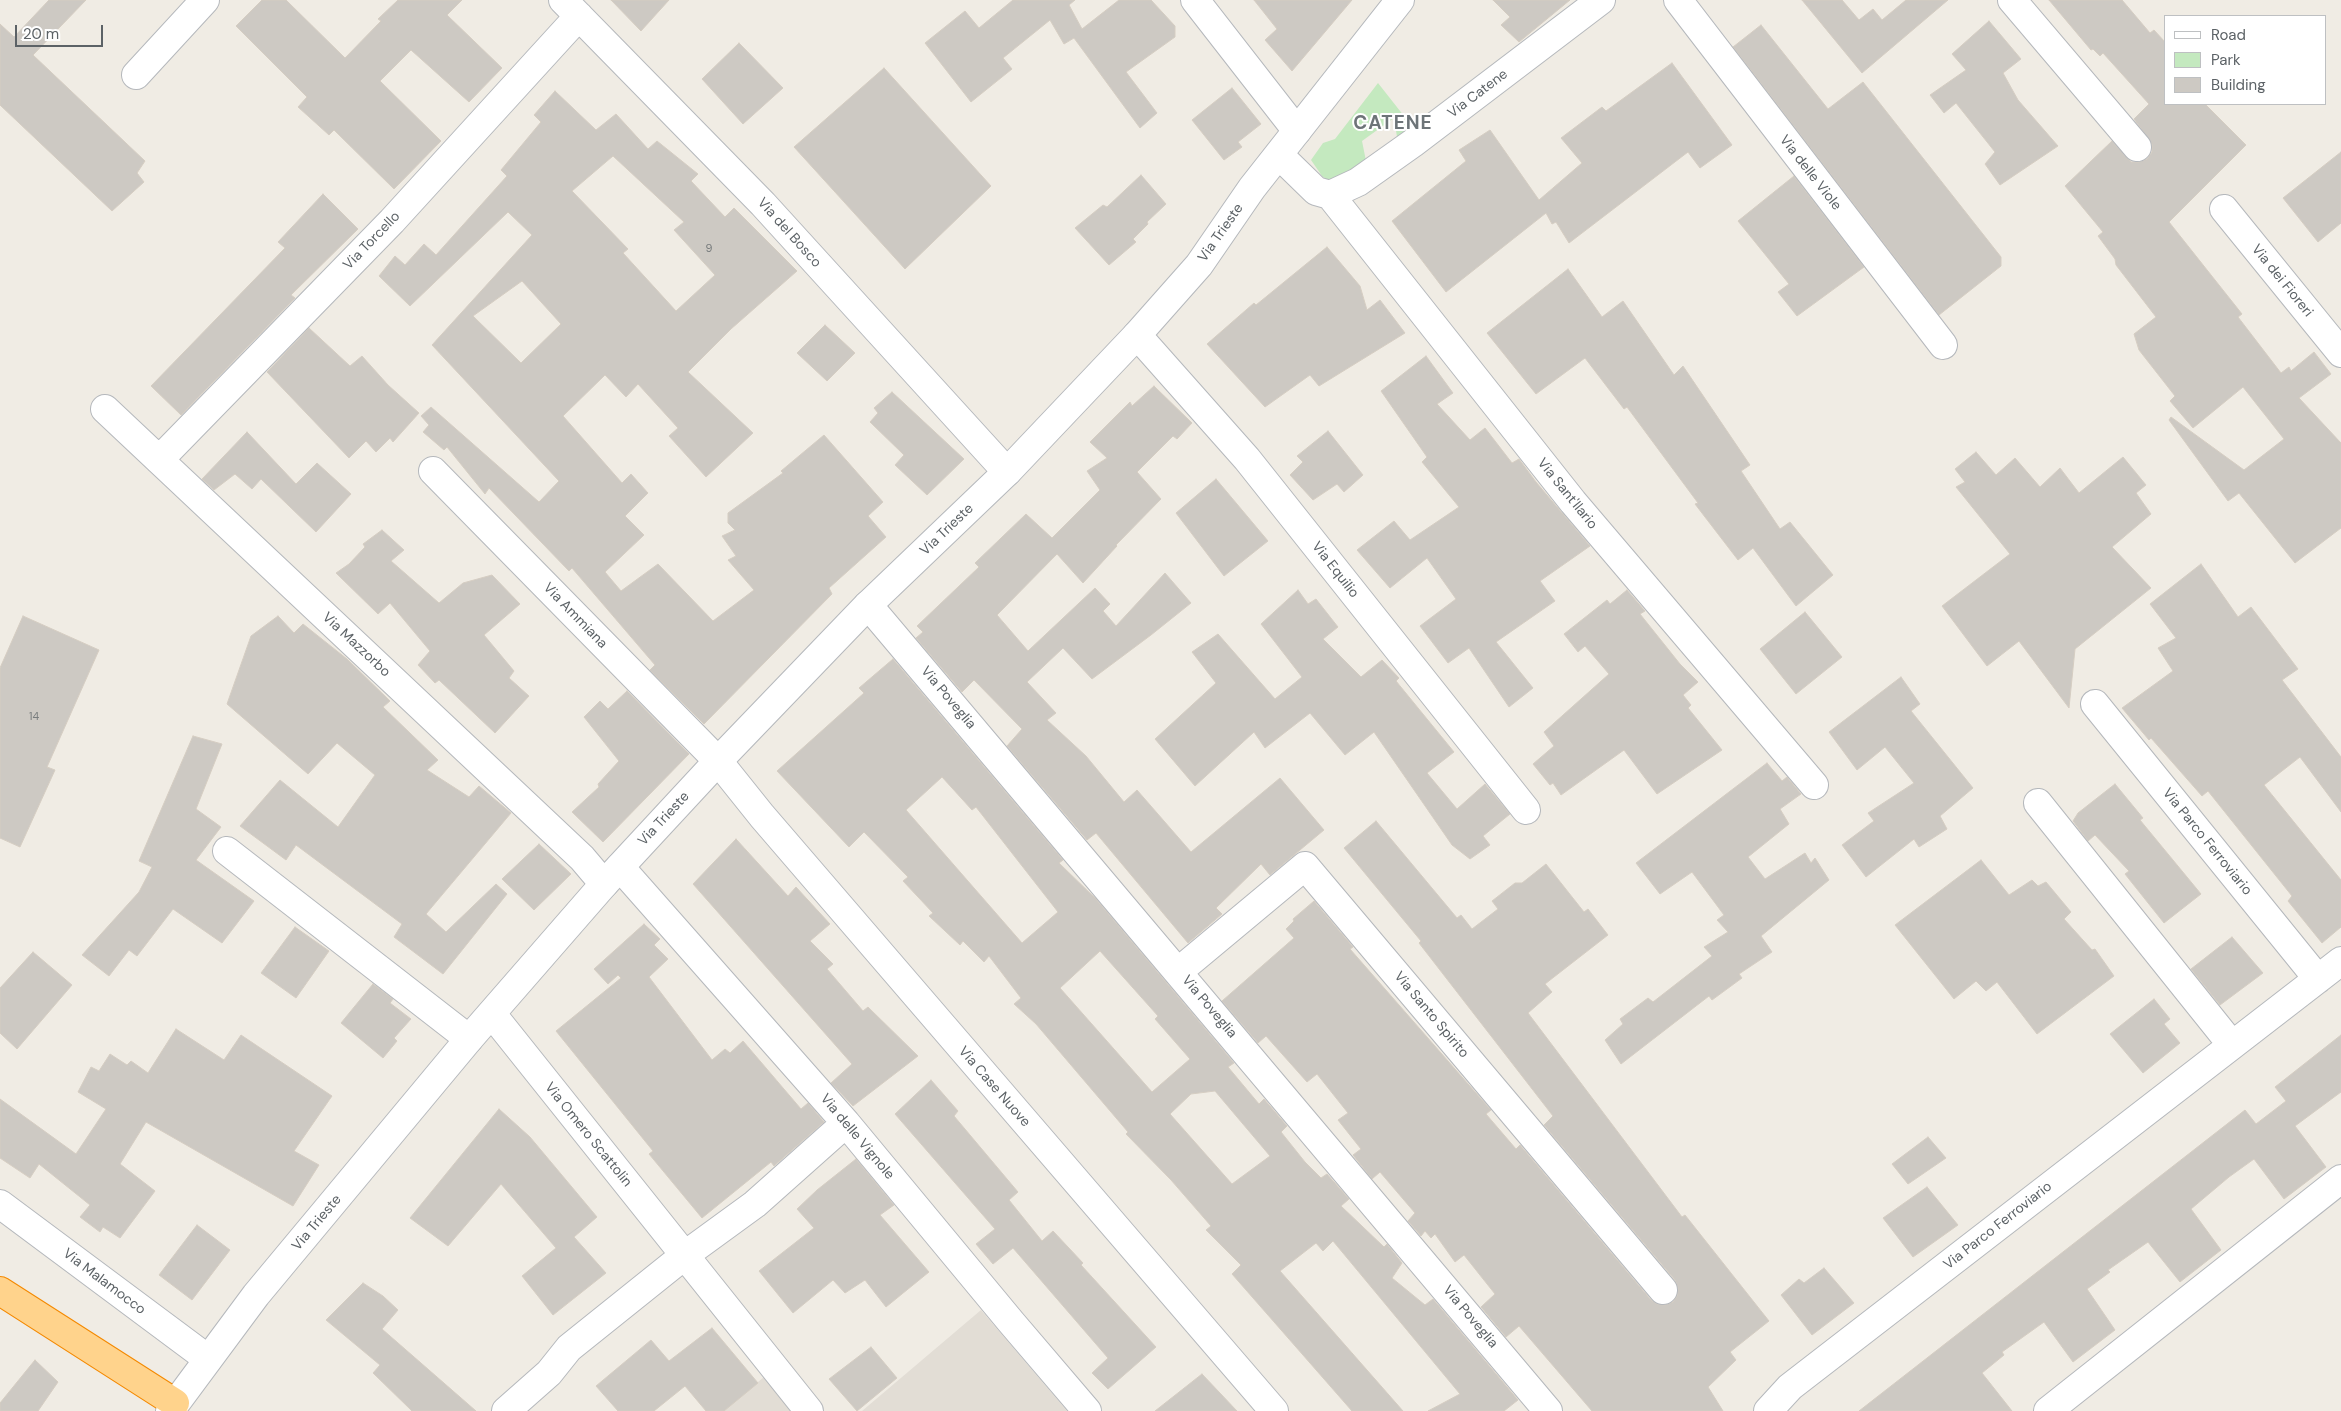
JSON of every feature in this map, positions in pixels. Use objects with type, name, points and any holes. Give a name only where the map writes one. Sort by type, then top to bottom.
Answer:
[{"type":"highway","points":[[0,1291],[172,1407]]},
{"type":"street","points":[[136,75],[205,0]]},
{"type":"street","points":[[1195,0],[1297,131]]},
{"type":"street","name":"Via Trieste","points":[[172,1407],[256,1295],[469,1039],[612,875],[718,761],[868,605],[1007,472],[1137,335],[1199,265],[1252,188],[1400,0]]},
{"type":"street","name":"Via Catene","points":[[1330,195],[1358,182],[1413,143],[1601,0]]},
{"type":"street","name":"Via delle Viole","points":[[1678,0],[1943,345]]},
{"type":"street","points":[[2012,0],[2137,147]]},
{"type":"street","name":"Via Torcello","points":[[159,460],[392,221],[571,8]]},
{"type":"street","name":"Via del Bosco","points":[[571,8],[763,204],[1007,472]]},
{"type":"street","points":[[1279,155],[1316,190],[1330,195]]},
{"type":"street","name":"Via Sant'Ilario","points":[[1330,195],[1573,502],[1814,785]]},
{"type":"street","name":"Via dei Fioreri","points":[[2224,209],[2341,353]]},
{"type":"street","name":"Via Equilio","points":[[1137,335],[1247,459],[1526,810]]},
{"type":"street","name":"Via Mazzorbo","points":[[105,409],[582,858],[612,875]]},
{"type":"street","name":"Via Ammiana","points":[[433,471],[718,761]]},
{"type":"street","name":"Via Poveglia","points":[[868,605],[1179,971],[1548,1411]]},
{"type":"street","name":"Via Parco Ferroviario","points":[[2096,704],[2318,979]]},
{"type":"street","name":"Via Case Nuove","points":[[718,761],[774,831],[1274,1411]]},
{"type":"street","points":[[2038,803],[2232,1045]]},
{"type":"street","points":[[227,851],[469,1039]]},
{"type":"street","name":"Via Santo Spirito","points":[[1179,971],[1305,866],[1663,1290]]},
{"type":"street","name":"Via delle Vignole","points":[[612,875],[846,1123],[1011,1322],[1088,1411]]},
{"type":"street","name":"Via Parco Ferroviario","points":[[1768,1411],[1790,1386],[2341,961]]},
{"type":"street","name":"Via Omero Scattolin","points":[[492,1014],[809,1411]]},
{"type":"street","points":[[506,1411],[550,1373],[569,1348],[685,1255],[756,1204],[846,1123]]},
{"type":"street","points":[[2048,1411],[2341,1179]]},
{"type":"street","name":"Via Malamocco","points":[[0,1204],[208,1359]]},
{"type":"shaded area","points":[[981,1310],[1067,1411],[862,1411]]},
{"type":"shaded area","points":[[764,1377],[791,1411],[723,1411]]},
{"type":"green space","points":[[1378,83],[1415,130],[1398,143],[1394,118],[1362,141],[1367,166],[1329,181],[1322,176],[1311,160],[1323,143],[1335,139]]},
{"type":"building","points":[[49,0],[86,0],[33,55],[145,161],[137,173],[144,182],[112,211],[0,105],[0,24],[14,37]]},
{"type":"building","points":[[262,0],[286,0],[345,58],[381,21],[378,19],[398,0],[462,0],[447,15],[502,68],[469,102],[411,50],[380,81],[441,141],[394,189],[334,130],[329,135],[298,107],[307,97],[236,26]]},
{"type":"building","points":[[611,0],[669,0],[641,31]]},
{"type":"building","points":[[1013,0],[1075,0],[1069,5],[1082,29],[1119,0],[1151,0],[1175,26],[1175,37],[1126,72],[1157,113],[1140,128],[1074,38],[1064,44],[1050,20],[1003,58],[1012,69],[971,102],[925,43],[965,11],[979,28]]},
{"type":"building","points":[[1254,0],[1352,0],[1292,71],[1265,40],[1277,29]]},
{"type":"building","points":[[1493,0],[1570,0],[1519,42],[1501,25],[1510,17]]},
{"type":"building","points":[[1802,0],[1842,0],[1859,20],[1873,9],[1882,20],[1906,0],[1948,0],[1862,73]]},
{"type":"building","points":[[2049,0],[2122,0],[2150,33],[2154,30],[2164,41],[2164,105],[2206,105],[2246,145],[2169,222],[2242,314],[2238,317],[2281,373],[2289,367],[2291,371],[2314,352],[2331,374],[2299,398],[2341,443],[2341,528],[2295,563],[2239,493],[2228,501],[2169,420],[2171,417],[2244,470],[2284,439],[2243,387],[2193,428],[2170,401],[2175,396],[2139,350],[2134,334],[2156,317],[2116,265],[2115,259],[2098,236],[2103,232],[2065,186],[2112,141],[2131,162],[2147,159],[2152,152],[2152,144],[2134,119],[2149,104],[2103,53],[2100,56],[2093,49],[2091,50]]},
{"type":"building","points":[[1989,21],[2021,59],[2003,73],[2018,100],[2058,146],[2000,185],[1985,164],[1995,152],[1956,103],[1944,113],[1930,95],[1966,70],[1952,54]]},
{"type":"building","points":[[1761,25],[1828,109],[1863,82],[2001,257],[2001,266],[1939,315],[1733,47]]},
{"type":"building","points":[[739,43],[783,88],[743,124],[702,79]]},
{"type":"building","points":[[1672,63],[1732,145],[1700,168],[1688,152],[1569,243],[1556,222],[1552,224],[1546,213],[1446,292],[1392,221],[1466,161],[1459,150],[1490,130],[1539,200],[1582,163],[1561,138],[1602,107],[1606,111]]},
{"type":"building","points":[[884,68],[991,186],[905,269],[794,147]]},
{"type":"building","points":[[1232,88],[1261,124],[1238,142],[1242,147],[1224,160],[1192,120]]},
{"type":"building","points":[[555,91],[596,130],[616,114],[648,149],[657,141],[698,174],[691,181],[725,217],[734,208],[797,271],[731,329],[688,372],[753,433],[706,477],[669,436],[678,428],[638,384],[626,397],[605,375],[563,416],[622,483],[631,474],[648,493],[625,516],[644,535],[605,572],[621,591],[658,564],[713,621],[754,590],[728,560],[736,556],[722,536],[735,530],[728,523],[728,513],[783,473],[781,471],[824,435],[883,502],[868,516],[886,537],[829,588],[832,594],[704,724],[650,670],[655,665],[572,568],[569,571],[489,488],[485,494],[447,447],[444,450],[423,432],[429,425],[421,416],[431,407],[539,502],[559,481],[432,345],[532,235],[508,212],[410,306],[379,276],[395,256],[405,265],[424,244],[436,255],[507,176],[501,170],[541,122],[534,115]],"holes":[[[613,156],[684,222],[674,230],[715,275],[676,311],[623,253],[628,249],[572,191]],[[522,281],[561,324],[521,363],[473,316]]]},
{"type":"building","points":[[2341,152],[2341,223],[2318,242],[2283,198]]},
{"type":"building","points":[[1141,175],[1166,204],[1133,239],[1136,242],[1109,265],[1075,228],[1103,205],[1107,207]]},
{"type":"building","points":[[1794,176],[1864,267],[1797,316],[1778,292],[1789,284],[1738,221]]},
{"type":"building","points":[[323,194],[358,229],[291,295],[295,298],[181,415],[151,386],[285,248],[278,242]]},
{"type":"building","points":[[1327,247],[1360,286],[1367,310],[1380,300],[1405,333],[1319,386],[1310,375],[1265,407],[1207,344],[1254,303],[1256,305]]},
{"type":"building","points":[[1568,269],[1602,317],[1623,301],[1674,375],[1683,366],[1750,465],[1741,471],[1780,529],[1790,522],[1833,575],[1796,606],[1753,548],[1738,560],[1695,504],[1698,503],[1627,407],[1624,409],[1585,358],[1536,394],[1487,333]]},
{"type":"building","points":[[825,325],[855,353],[827,381],[797,353]]},
{"type":"building","points":[[309,328],[350,366],[362,356],[388,385],[419,413],[393,442],[390,438],[376,452],[366,441],[349,458],[267,372]]},
{"type":"building","points":[[1426,356],[1453,393],[1437,404],[1470,440],[1485,428],[1512,463],[1519,459],[1590,546],[1540,581],[1555,601],[1496,642],[1533,688],[1509,707],[1469,648],[1448,663],[1420,626],[1456,599],[1427,558],[1390,588],[1357,550],[1394,521],[1410,540],[1459,507],[1422,462],[1427,457],[1381,391]]},
{"type":"building","points":[[1154,386],[1192,423],[1177,439],[1173,436],[1137,472],[1161,499],[1116,545],[1083,583],[1057,554],[997,615],[1028,651],[1095,588],[1110,604],[1103,611],[1116,626],[1165,573],[1191,603],[1151,635],[1092,679],[1063,648],[1027,682],[1056,713],[1047,720],[1086,756],[1124,802],[1137,790],[1191,852],[1280,778],[1324,830],[1270,875],[1261,864],[1216,908],[1222,914],[1188,943],[1096,833],[1087,840],[1007,746],[1022,729],[974,680],[962,692],[916,638],[923,632],[917,626],[979,567],[975,563],[1026,514],[1052,538],[1100,490],[1087,471],[1107,458],[1090,442],[1130,402],[1132,406]]},
{"type":"building","points":[[892,392],[964,459],[927,495],[895,465],[904,455],[870,422],[878,413],[874,408]]},
{"type":"building","points":[[1328,431],[1363,475],[1344,492],[1337,484],[1313,500],[1290,475],[1303,462],[1297,456]]},
{"type":"building","points":[[247,432],[296,484],[317,463],[351,494],[316,532],[261,479],[252,489],[235,474],[214,490],[202,479]]},
{"type":"building","points":[[1976,452],[1996,475],[2015,458],[2040,487],[2060,468],[2079,493],[2123,457],[2146,485],[2136,493],[2151,514],[2112,547],[2151,588],[2075,649],[2069,708],[2019,641],[1987,666],[1942,606],[2010,554],[1956,487],[1965,482],[1955,469]]},
{"type":"building","points":[[1216,479],[1268,541],[1224,576],[1176,513]]},
{"type":"building","points":[[382,530],[404,550],[391,561],[439,603],[463,583],[492,575],[520,604],[484,635],[514,671],[509,678],[529,696],[495,733],[439,680],[435,683],[418,665],[430,651],[390,603],[378,614],[336,573],[349,564],[365,547],[363,544]]},
{"type":"building","points":[[2201,564],[2238,617],[2251,607],[2298,669],[2282,680],[2341,757],[2341,812],[2300,757],[2264,785],[2341,880],[2341,927],[2322,943],[2288,901],[2292,896],[2208,791],[2202,796],[2151,738],[2149,740],[2122,708],[2173,671],[2158,648],[2176,638],[2150,604]]},
{"type":"building","points":[[1298,590],[1308,604],[1316,599],[1338,627],[1323,639],[1361,677],[1382,660],[1399,678],[1396,681],[1454,752],[1427,773],[1457,809],[1485,784],[1510,814],[1483,836],[1490,845],[1470,859],[1452,845],[1374,732],[1345,755],[1310,713],[1265,748],[1254,732],[1195,786],[1155,739],[1216,683],[1192,652],[1218,634],[1275,699],[1302,677],[1261,624]]},
{"type":"building","points":[[1627,590],[1645,611],[1640,614],[1680,664],[1698,682],[1683,695],[1691,705],[1688,708],[1722,750],[1657,794],[1624,750],[1561,795],[1553,783],[1550,785],[1533,764],[1554,746],[1544,732],[1609,674],[1585,646],[1578,652],[1564,634],[1607,600],[1610,604]]},
{"type":"building","points":[[1805,612],[1842,657],[1796,694],[1760,649]]},
{"type":"building","points":[[23,616],[99,650],[47,767],[55,770],[20,847],[0,838],[0,668]]},
{"type":"building","points":[[278,616],[294,633],[303,624],[347,659],[390,701],[383,707],[438,760],[427,770],[469,797],[479,786],[511,813],[426,914],[446,932],[496,884],[507,894],[443,974],[394,937],[402,924],[296,845],[286,860],[240,826],[280,780],[338,827],[375,775],[337,743],[308,774],[227,704],[251,636]]},
{"type":"building","points":[[893,659],[1063,860],[1059,863],[1096,899],[1234,1063],[1228,1067],[1259,1104],[1264,1099],[1287,1126],[1281,1132],[1305,1162],[1321,1178],[1327,1174],[1349,1199],[1341,1206],[1384,1247],[1387,1244],[1402,1263],[1392,1278],[1425,1305],[1433,1299],[1518,1400],[1504,1411],[1428,1411],[1460,1394],[1333,1241],[1323,1251],[1316,1243],[1280,1271],[1403,1411],[1352,1411],[1232,1274],[1241,1265],[1206,1230],[1211,1226],[1171,1180],[1126,1134],[1128,1132],[1036,1024],[1014,1004],[1021,998],[989,956],[984,962],[963,941],[960,945],[929,916],[933,913],[903,881],[908,877],[864,832],[849,847],[777,771],[864,693],[859,688]],"holes":[[[942,777],[972,810],[976,807],[1058,912],[1022,943],[906,810]],[[1100,951],[1158,1016],[1155,1019],[1190,1059],[1152,1092],[1060,988]],[[1215,1091],[1270,1156],[1232,1184],[1170,1114],[1191,1094]]]},
{"type":"building","points":[[1901,677],[1920,704],[1911,711],[1973,788],[1940,816],[1947,829],[1919,847],[1914,839],[1866,877],[1842,845],[1874,821],[1868,813],[1914,783],[1885,747],[1857,770],[1829,732]]},
{"type":"building","points":[[627,691],[689,754],[603,842],[572,812],[599,787],[598,784],[619,761],[584,717],[600,701],[608,709]]},
{"type":"building","points":[[193,736],[222,744],[196,809],[221,827],[196,860],[254,901],[222,943],[173,909],[137,956],[129,950],[109,976],[82,955],[139,892],[152,867],[139,861]]},
{"type":"building","points":[[1767,763],[1782,781],[1787,777],[1801,794],[1780,809],[1789,824],[1748,857],[1765,879],[1805,853],[1811,863],[1815,858],[1829,880],[1761,936],[1772,952],[1739,974],[1742,978],[1712,1000],[1709,996],[1621,1064],[1605,1040],[1623,1024],[1620,1019],[1648,998],[1653,1002],[1712,956],[1704,947],[1728,932],[1717,920],[1724,915],[1692,872],[1660,894],[1636,863]]},
{"type":"building","points":[[2115,784],[2143,818],[2140,820],[2201,894],[2164,923],[2125,874],[2129,871],[2095,835],[2088,841],[2073,821],[2078,813]]},
{"type":"building","points":[[1376,821],[1457,918],[1461,915],[1472,929],[1498,909],[1492,901],[1515,883],[1522,883],[1546,864],[1584,912],[1588,909],[1608,935],[1545,984],[1552,992],[1528,1013],[1682,1217],[1685,1215],[1769,1321],[1730,1352],[1736,1360],[1708,1387],[1723,1411],[1592,1411],[1519,1326],[1506,1337],[1481,1307],[1495,1294],[1464,1255],[1455,1262],[1435,1234],[1431,1238],[1425,1231],[1421,1236],[1408,1221],[1415,1213],[1380,1172],[1372,1179],[1353,1155],[1361,1149],[1338,1120],[1348,1113],[1317,1074],[1307,1082],[1266,1036],[1258,1043],[1222,1001],[1294,938],[1286,929],[1294,921],[1293,919],[1314,901],[1353,947],[1350,949],[1491,1110],[1486,1114],[1516,1149],[1520,1145],[1651,1300],[1657,1304],[1665,1305],[1673,1302],[1677,1296],[1678,1288],[1675,1280],[1544,1125],[1553,1116],[1419,943],[1421,941],[1344,848]]},
{"type":"building","points":[[736,839],[788,896],[796,887],[830,924],[810,941],[833,964],[827,969],[863,1011],[868,1007],[918,1056],[853,1106],[831,1083],[852,1064],[693,884]]},
{"type":"building","points":[[539,844],[571,874],[534,910],[502,879]]},
{"type":"building","points":[[1981,860],[2009,895],[2032,880],[2038,886],[2046,882],[2071,912],[2064,919],[2092,950],[2095,949],[2114,976],[2037,1034],[1997,982],[1986,991],[1976,981],[1954,999],[1895,925]]},
{"type":"building","points":[[644,924],[660,939],[654,945],[668,959],[649,977],[712,1060],[725,1049],[730,1053],[743,1041],[801,1109],[808,1103],[824,1122],[774,1166],[771,1162],[702,1218],[649,1154],[653,1151],[556,1031],[621,978],[618,975],[608,984],[594,969]]},
{"type":"building","points":[[295,927],[329,951],[296,998],[261,973]]},
{"type":"building","points":[[2232,937],[2263,973],[2220,1005],[2191,969]]},
{"type":"building","points":[[33,952],[72,985],[17,1049],[0,1033],[0,988]]},
{"type":"building","points":[[373,984],[393,999],[390,1003],[411,1019],[394,1038],[397,1041],[383,1058],[341,1023]]},
{"type":"building","points":[[2154,999],[2170,1019],[2164,1024],[2180,1043],[2143,1073],[2110,1034]]},
{"type":"building","points":[[176,1029],[224,1060],[241,1035],[332,1096],[294,1151],[319,1165],[293,1206],[146,1122],[120,1164],[155,1191],[120,1238],[103,1227],[100,1232],[80,1217],[90,1205],[39,1164],[30,1178],[0,1158],[0,1099],[76,1154],[106,1109],[78,1092],[91,1067],[99,1071],[110,1054],[127,1065],[131,1061],[148,1073]]},
{"type":"building","points":[[2341,1035],[2341,1092],[2295,1126],[2326,1167],[2284,1199],[2254,1159],[2229,1177],[2191,1209],[2221,1250],[2180,1282],[2148,1242],[2108,1270],[2110,1272],[2087,1289],[2115,1330],[2073,1362],[2044,1322],[2002,1352],[2004,1355],[1982,1373],[2012,1411],[1859,1411],[2245,1110],[2256,1124],[2286,1101],[2275,1087]]},
{"type":"building","points":[[931,1080],[958,1111],[954,1116],[1018,1192],[1009,1200],[1042,1241],[1053,1231],[1083,1263],[1081,1265],[1156,1347],[1108,1389],[1092,1373],[1108,1358],[1013,1248],[993,1264],[976,1244],[995,1229],[895,1114]]},
{"type":"building","points":[[499,1109],[530,1137],[597,1217],[574,1237],[606,1273],[553,1315],[522,1276],[556,1248],[501,1184],[448,1246],[410,1218]]},
{"type":"building","points":[[1928,1137],[1946,1158],[1908,1184],[1892,1164]]},
{"type":"building","points":[[856,1159],[894,1205],[880,1215],[929,1272],[886,1307],[865,1280],[845,1293],[833,1280],[793,1313],[759,1271],[814,1228],[797,1209],[817,1190]]},
{"type":"building","points":[[1927,1187],[1958,1225],[1913,1257],[1883,1218]]},
{"type":"building","points":[[197,1225],[230,1250],[192,1300],[159,1275]]},
{"type":"building","points":[[1824,1268],[1854,1303],[1812,1335],[1781,1295],[1799,1279],[1804,1283]]},
{"type":"building","points":[[363,1283],[383,1296],[398,1310],[382,1329],[476,1411],[412,1411],[373,1373],[380,1365],[326,1320]]},
{"type":"building","points":[[712,1328],[758,1383],[724,1411],[706,1411],[685,1386],[654,1411],[618,1411],[596,1386],[651,1340],[669,1361]]},
{"type":"building","points":[[871,1347],[897,1378],[857,1411],[829,1379]]},
{"type":"building","points":[[35,1360],[58,1382],[38,1411],[0,1411],[0,1403]]},
{"type":"building","points":[[1202,1374],[1237,1411],[1155,1411]]},
{"type":"district","name":"CATENE","points":[[1393,124]]}]
